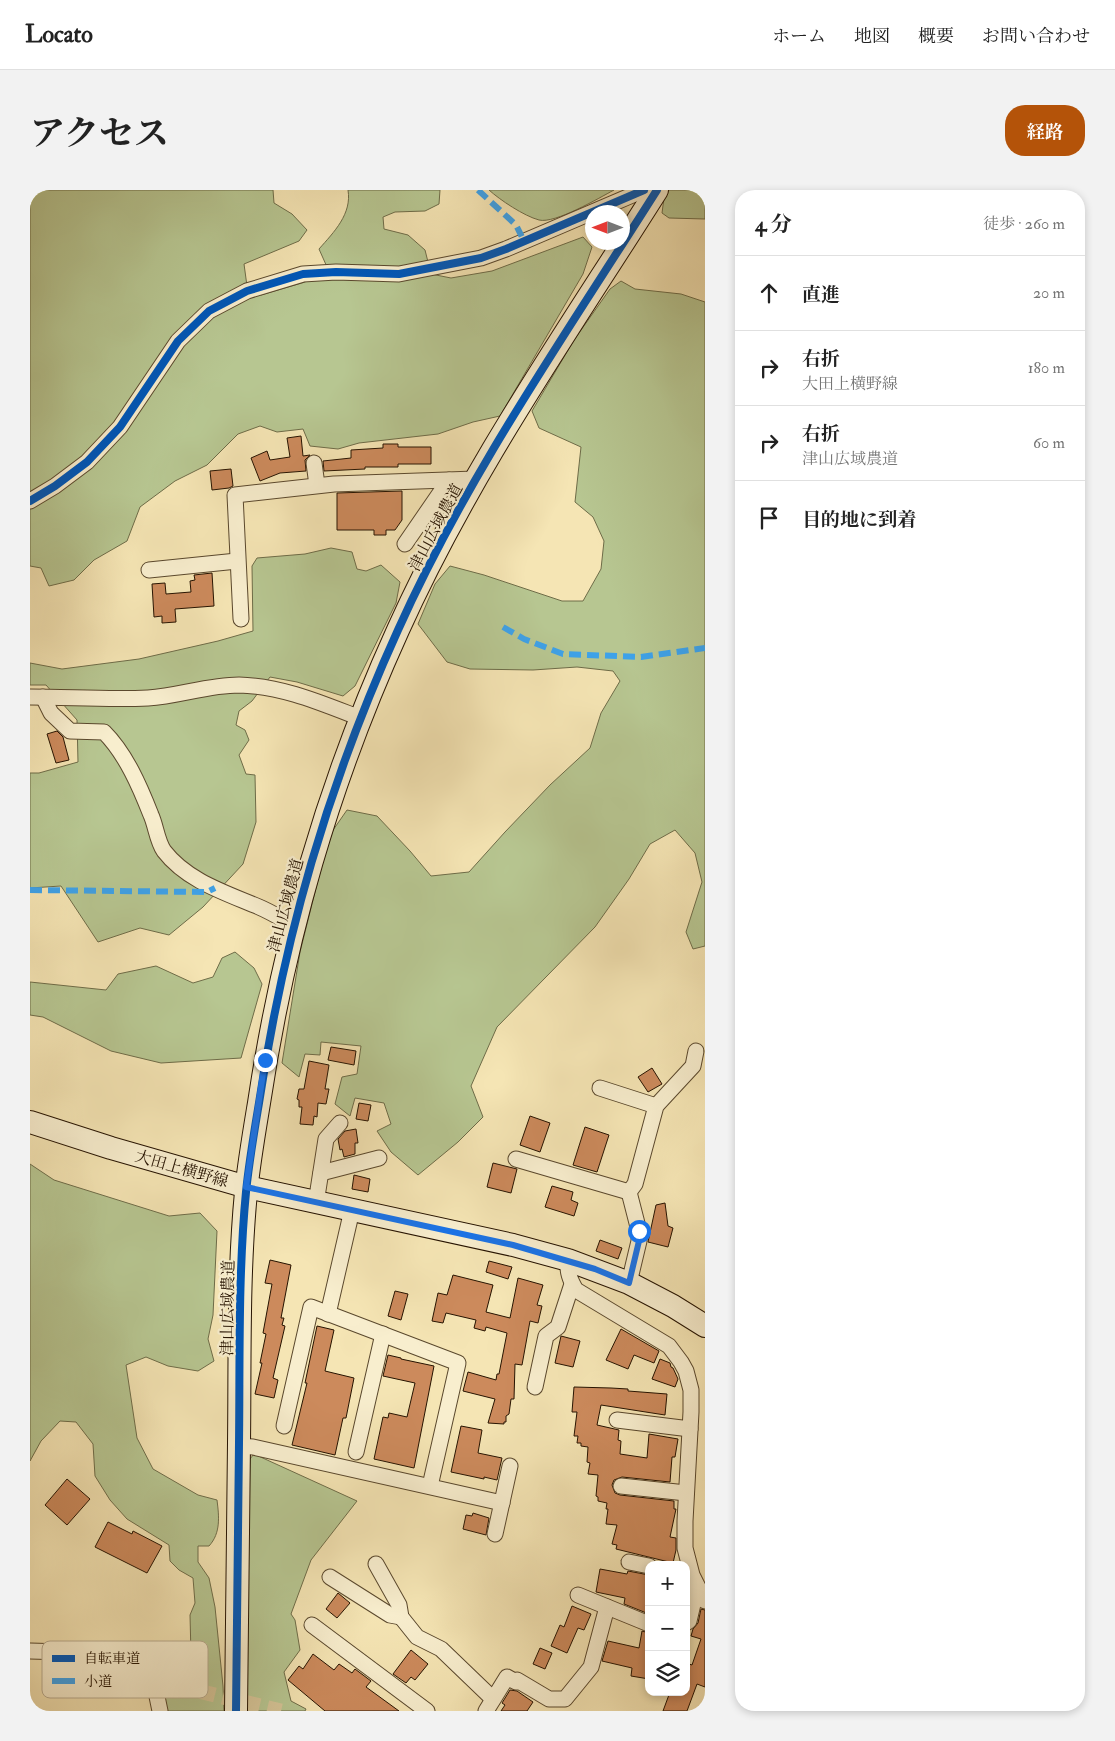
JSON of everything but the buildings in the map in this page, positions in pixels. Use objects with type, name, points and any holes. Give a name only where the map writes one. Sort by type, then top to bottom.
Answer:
[{"type":"street","points":[[30,501],[55,486],[87,462],[120,427],[178,341],[209,311],[247,291],[303,274],[336,272],[399,274],[481,258],[644,190]]},
{"type":"street","name":"津山広域農道","points":[[236,1711],[240,1301],[246,1187],[265,1060],[293,924],[326,812],[360,718],[398,629],[434,555],[511,417],[657,190]]},
{"type":"street","points":[[314,462],[317,486]]},
{"type":"street","points":[[241,619],[235,495],[334,484],[476,479]]},
{"type":"street","points":[[405,544],[449,480]]},
{"type":"street","points":[[149,570],[237,561]]},
{"type":"street","points":[[37,697],[150,698],[215,686],[240,685],[279,690],[312,699],[360,718]]},
{"type":"street","points":[[37,697],[70,731],[104,732],[129,768],[152,817],[164,850],[172,859],[198,879],[226,894],[261,908],[293,924]]},
{"type":"street","points":[[629,1192],[635,1184],[656,1106],[693,1066],[696,1052]]},
{"type":"street","points":[[600,1088],[656,1106]]},
{"type":"street","name":"大田上横野線","points":[[30,1122],[111,1148],[246,1187],[513,1245],[568,1260],[629,1283],[673,1306],[705,1326]]},
{"type":"street","points":[[316,1202],[326,1139],[340,1123]]},
{"type":"street","points":[[321,1173],[379,1158]]},
{"type":"street","points":[[516,1159],[629,1192]]},
{"type":"street","points":[[629,1192],[639,1231],[639,1241],[629,1283]]},
{"type":"street","points":[[328,1314],[352,1210]]},
{"type":"street","points":[[568,1260],[567,1268],[576,1290],[669,1346],[682,1362],[689,1380],[692,1412],[686,1493],[685,1548],[692,1578],[705,1601]]},
{"type":"street","points":[[535,1387],[546,1336],[558,1328],[572,1284]]},
{"type":"street","points":[[284,1426],[312,1308],[458,1363],[430,1486]]},
{"type":"street","points":[[356,1452],[383,1334]]},
{"type":"street","points":[[617,1420],[690,1430]]},
{"type":"street","points":[[239,1446],[253,1447],[502,1503]]},
{"type":"street","points":[[495,1534],[510,1466]]},
{"type":"street","points":[[621,1486],[686,1493]]},
{"type":"street","points":[[629,1562],[645,1565]]},
{"type":"street","points":[[376,1564],[399,1605],[401,1617],[417,1637],[441,1649],[489,1705],[507,1677],[516,1682],[517,1680],[549,1699],[565,1699],[591,1667],[607,1607]]},
{"type":"street","points":[[330,1577],[390,1615],[401,1617]]},
{"type":"street","points":[[690,1607],[692,1578]]},
{"type":"street","points":[[578,1595],[645,1622]]},
{"type":"street","points":[[312,1625],[427,1711]]},
{"type":"street","points":[[157,1698],[160,1711]]},
{"type":"green space","points":[[40,190],[273,190],[274,203],[292,214],[307,230],[299,241],[244,264],[247,286],[261,295],[305,282],[327,267],[319,249],[345,215],[349,199],[348,190],[440,190],[439,204],[425,211],[395,212],[383,217],[384,229],[408,235],[425,250],[431,274],[451,278],[492,271],[583,237],[585,239],[585,250],[591,250],[583,274],[500,416],[473,422],[438,434],[359,443],[338,449],[310,446],[303,429],[277,432],[260,426],[238,434],[207,465],[175,481],[140,507],[127,541],[94,560],[74,580],[49,586],[41,568],[30,566],[30,201]]},
{"type":"green space","points":[[489,190],[614,190],[577,210],[546,220],[533,218],[506,203]]},
{"type":"green space","points":[[669,190],[705,190],[705,219],[669,218],[662,213],[664,198]]},
{"type":"green space","points":[[621,281],[635,289],[681,294],[705,302],[705,946],[693,949],[686,932],[702,882],[695,853],[675,830],[650,844],[629,879],[595,927],[497,1027],[471,1086],[483,1117],[458,1142],[418,1175],[391,1152],[377,1131],[391,1124],[384,1103],[355,1098],[350,1116],[335,1104],[342,1077],[357,1074],[361,1046],[321,1042],[320,1055],[305,1054],[299,1077],[282,1063],[300,952],[331,833],[347,810],[377,816],[431,876],[469,872],[550,785],[590,748],[601,713],[620,681],[613,671],[577,667],[533,670],[470,669],[447,662],[418,624],[435,584],[450,566],[484,575],[562,601],[583,601],[601,569],[604,541],[593,517],[575,502],[581,447],[539,428],[532,411],[574,340],[610,289]]},
{"type":"green space","points":[[331,548],[352,552],[357,569],[366,571],[381,565],[400,582],[396,603],[355,686],[343,696],[297,682],[270,677],[252,701],[239,711],[236,725],[245,730],[249,740],[239,755],[246,774],[255,775],[256,822],[243,864],[203,907],[169,935],[140,928],[98,942],[61,886],[30,888],[30,773],[39,773],[78,762],[77,720],[46,685],[30,685],[30,663],[62,669],[139,659],[253,631],[252,566],[257,558],[305,554]]},
{"type":"green space","points":[[235,952],[254,968],[262,984],[241,1058],[161,1063],[111,1051],[43,1017],[30,1015],[30,982],[106,990],[118,974],[156,966],[193,983],[213,977],[222,958]]},
{"type":"green space","points":[[30,1164],[54,1180],[169,1216],[200,1213],[217,1231],[213,1315],[208,1339],[214,1361],[198,1371],[168,1366],[146,1357],[126,1365],[137,1438],[153,1469],[198,1495],[217,1500],[219,1518],[216,1536],[209,1546],[198,1546],[198,1562],[209,1578],[215,1607],[224,1711],[166,1711],[165,1698],[208,1698],[208,1641],[191,1641],[190,1615],[195,1603],[193,1578],[179,1570],[170,1561],[169,1545],[127,1519],[110,1500],[95,1476],[93,1444],[76,1422],[60,1421],[41,1441],[30,1461]]},
{"type":"green space","points":[[254,1454],[357,1501],[311,1560],[291,1614],[295,1620],[300,1650],[284,1672],[291,1701],[306,1709],[305,1711],[245,1711],[249,1460]]},
{"type":"tunnel","points":[[208,1693],[281,1711]]},
{"type":"marked path","points":[[478,190],[516,225],[524,241]]},
{"type":"marked path","points":[[503,627],[524,639],[563,654],[641,657],[705,648]]},
{"type":"marked path","points":[[30,890],[207,892],[215,888]]},
{"type":"cycle path","points":[[30,501],[55,486],[87,462],[120,427],[178,341],[209,311],[247,291],[303,274],[336,272],[399,274],[481,258],[644,190]]},
{"type":"cycle path","points":[[236,1711],[240,1317],[243,1223],[252,1148],[269,1041],[281,981],[312,862],[350,746],[373,688],[425,572],[455,516],[520,405],[657,190]]},
{"type":"route","points":[[265,1060],[246,1187],[513,1245],[568,1260],[629,1283],[639,1241],[639,1231]]}]
